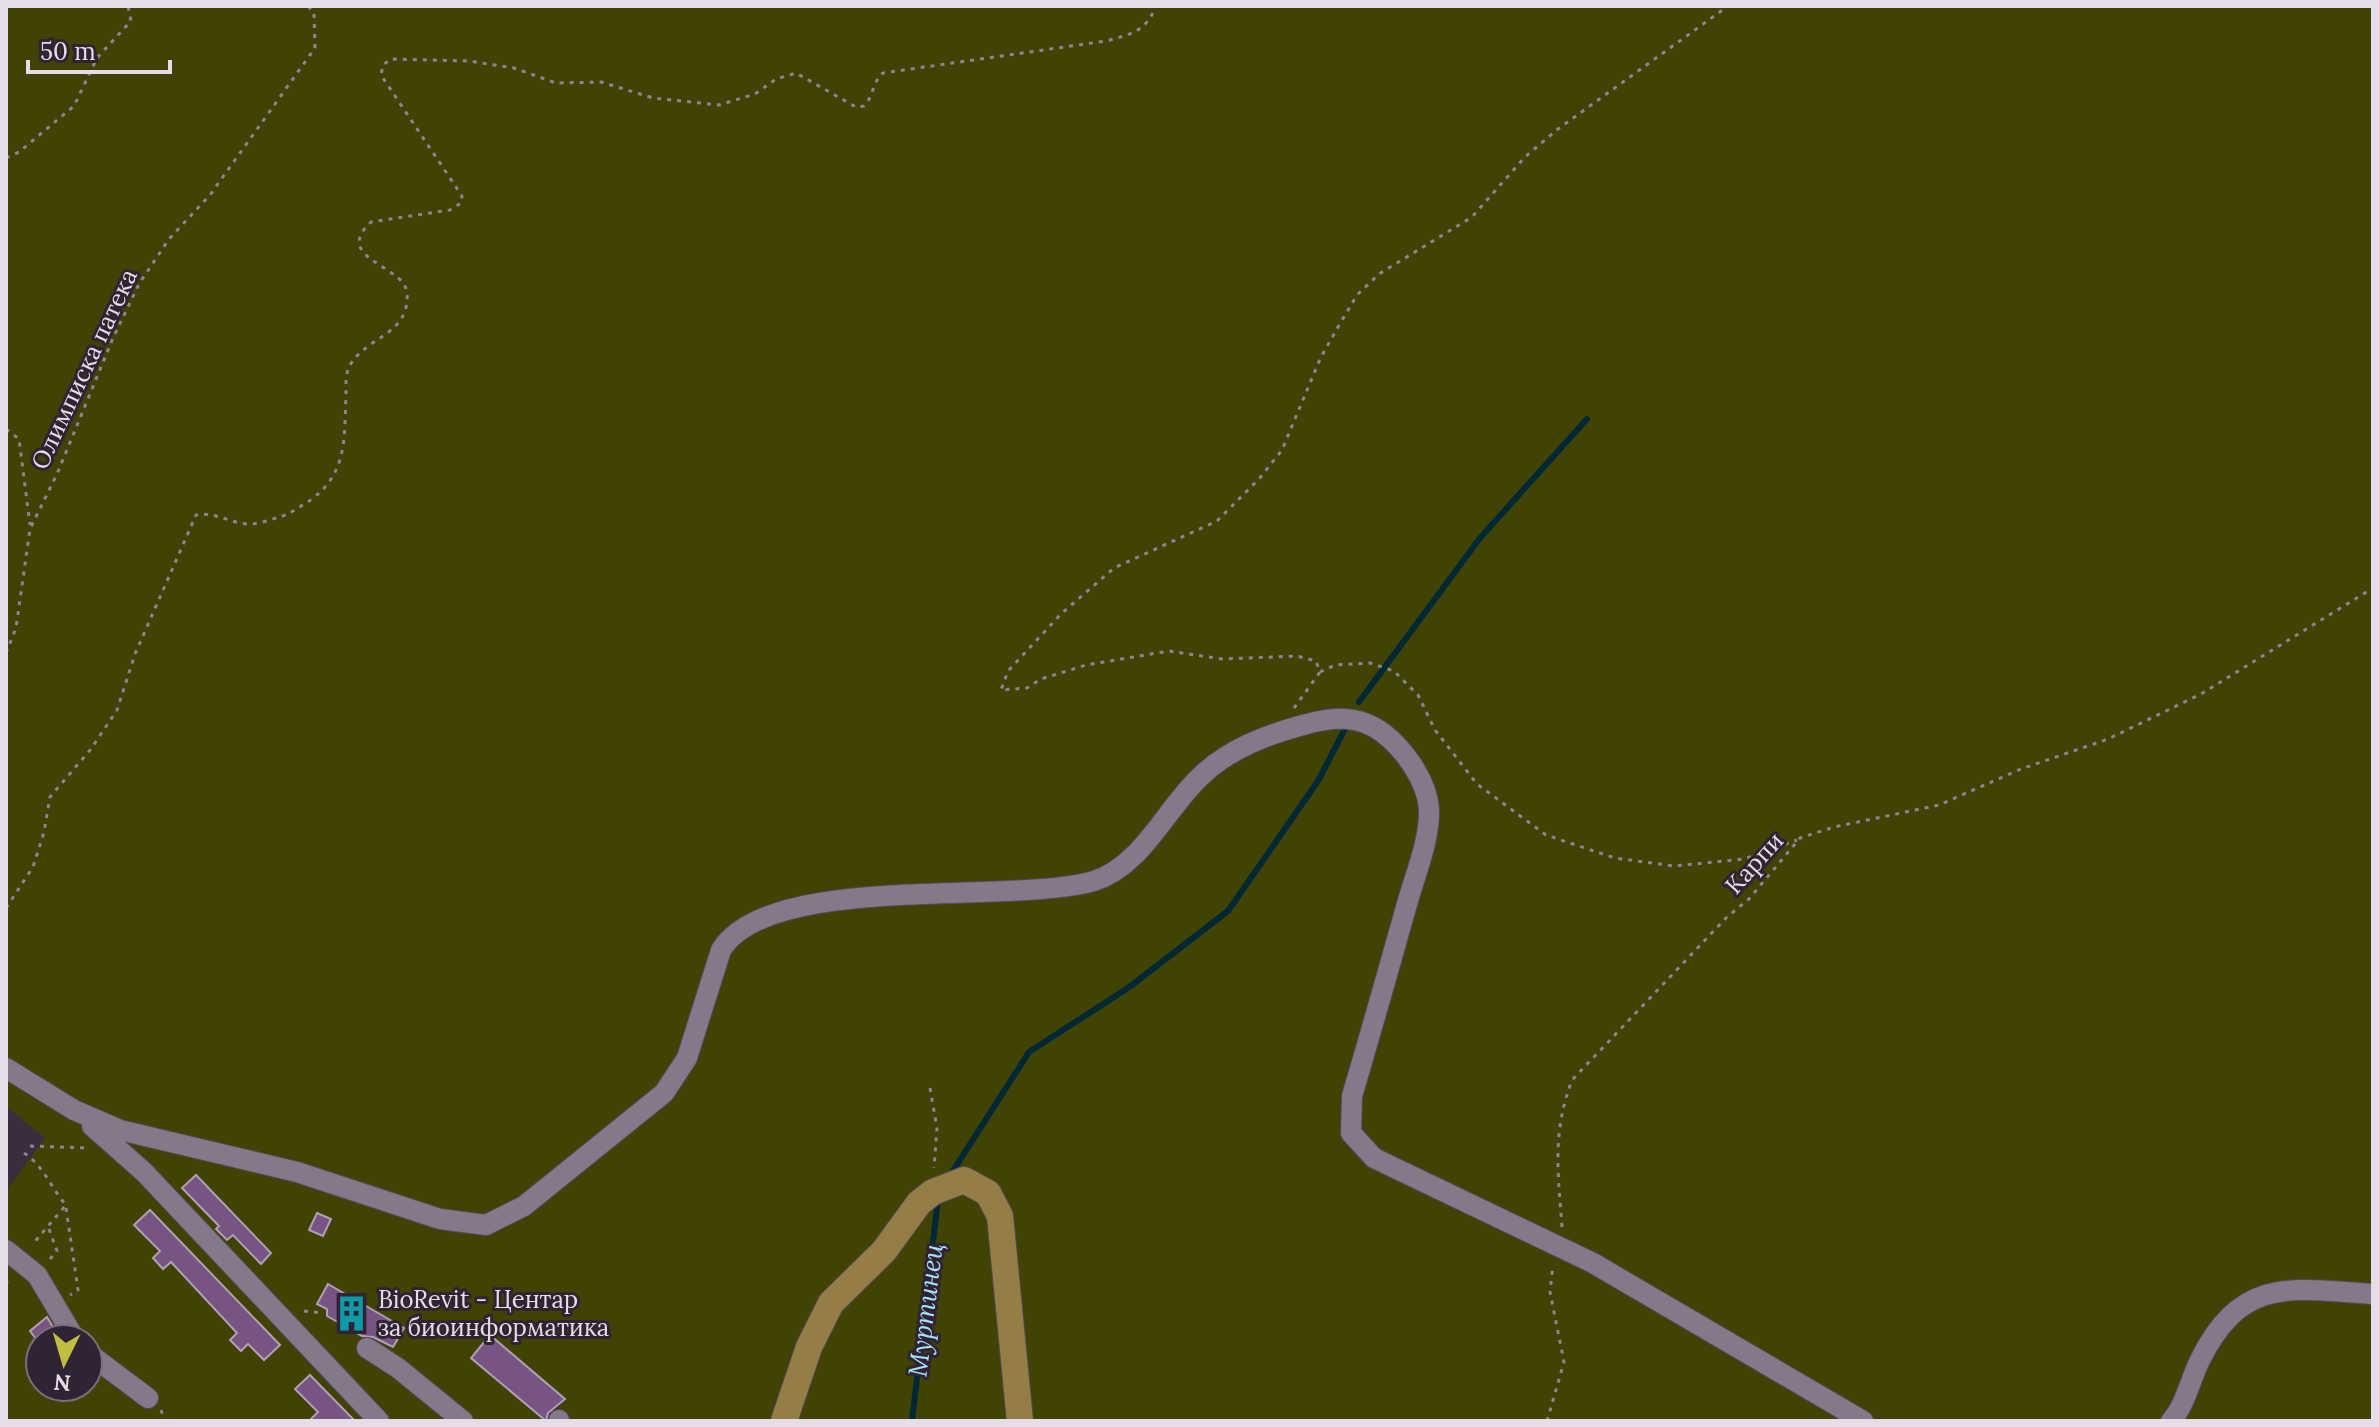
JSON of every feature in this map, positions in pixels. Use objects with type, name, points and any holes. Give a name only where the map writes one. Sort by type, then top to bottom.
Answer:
[{"type":"main road","points":[[784,1421],[809,1347],[831,1303],[859,1279],[919,1203],[933,1192],[964,1180],[988,1193],[1000,1216],[1020,1421]]},
{"type":"street","points":[[74,1110],[138,1136],[297,1172],[440,1219],[475,1226],[498,1222],[524,1206],[664,1093],[687,1058],[713,967],[736,932],[763,919],[802,909],[896,892],[1006,890],[1074,885],[1097,880],[1126,862],[1201,776],[1242,747],[1270,734],[1338,717],[1382,732],[1405,754],[1420,779],[1429,809],[1415,877],[1352,1096],[1351,1133],[1355,1142],[1386,1166],[1555,1244],[1863,1421]]},
{"type":"street","points":[[6,1068],[74,1110],[109,1140],[379,1421]]},
{"type":"street","points":[[12,1254],[37,1275],[65,1323]]},
{"type":"street","points":[[2171,1421],[2200,1359],[2224,1322],[2247,1302],[2274,1290],[2373,1294]]},
{"type":"street","points":[[367,1348],[398,1368],[463,1421]]},
{"type":"street","points":[[104,1365],[148,1398]]},
{"type":"path","points":[[6,158],[19,152],[74,106],[97,58],[131,21],[128,6]]},
{"type":"path","name":"Олимписка патека","points":[[6,653],[16,628],[30,529],[139,284],[169,239],[210,195],[315,48],[314,13],[308,6]]},
{"type":"path","points":[[6,908],[33,867],[50,797],[91,749],[117,710],[135,654],[196,515],[209,513],[249,524],[285,516],[317,496],[335,478],[343,442],[348,368],[361,351],[399,325],[406,309],[407,289],[400,279],[366,259],[360,244],[362,230],[371,222],[450,210],[461,203],[462,196],[381,75],[383,65],[391,59],[469,61],[514,68],[556,83],[601,82],[653,98],[719,105],[755,94],[776,79],[796,73],[856,107],[864,106],[872,98],[876,79],[883,73],[1106,41],[1139,32],[1151,20],[1156,6]]},
{"type":"path","points":[[1320,672],[1316,661],[1297,656],[1222,659],[1169,651],[1086,665],[1041,679],[1027,688],[1001,690],[1008,671],[1091,587],[1139,554],[1217,521],[1259,479],[1282,450],[1320,359],[1338,327],[1357,295],[1379,274],[1472,217],[1525,157],[1558,129],[1728,6]]},
{"type":"path","points":[[6,429],[19,439],[30,529]]},
{"type":"path","name":"Карпи","points":[[1547,1421],[1564,1362],[1550,1292],[1555,1244],[1562,1228],[1556,1139],[1560,1111],[1572,1080],[1727,917],[1749,899],[1800,838],[1834,827],[1939,805],[2021,769],[2108,739],[2201,694],[2373,588]]},
{"type":"path","points":[[1270,734],[1309,691],[1320,672],[1335,665],[1370,663],[1394,671],[1418,695],[1435,730],[1477,784],[1546,835],[1615,858],[1674,866],[1744,859],[1800,838]]},
{"type":"path","points":[[930,1088],[937,1128],[933,1192]]},
{"type":"path","points":[[30,1146],[81,1149],[109,1140]]},
{"type":"path","points":[[24,1153],[38,1163],[46,1182],[66,1205],[78,1290],[53,1305]]},
{"type":"path","points":[[12,1254],[49,1229],[66,1205]]},
{"type":"path","points":[[37,1275],[57,1251],[49,1229]]},
{"type":"shaded area","points":[[6,6],[2373,6],[2373,1421],[547,1421],[565,1399],[490,1336],[471,1359],[546,1421],[6,1421],[6,1191],[45,1138],[6,1106]],"holes":[[[328,1284],[404,1328],[393,1347],[377,1338],[371,1342],[327,1316],[327,1309],[317,1303]]]},
{"type":"building","points":[[196,1175],[271,1253],[261,1264],[233,1235],[227,1240],[216,1229],[219,1226],[182,1188]]},
{"type":"building","points":[[150,1210],[280,1345],[264,1360],[248,1344],[241,1351],[230,1340],[237,1333],[171,1262],[163,1269],[153,1258],[160,1251],[134,1225]]},
{"type":"building","points":[[317,1213],[331,1219],[323,1236],[309,1230]]},
{"type":"building","name":"BioRevit - Центар за биоинформатика","points":[[328,1284],[404,1328],[393,1347],[373,1337],[362,1336],[327,1316],[327,1309],[317,1304]]},
{"type":"building","points":[[490,1335],[565,1399],[548,1413],[546,1421],[471,1358]]},
{"type":"building","points":[[310,1375],[355,1421],[309,1421],[318,1412],[295,1389]]},
{"type":"waterway","points":[[1359,702],[1480,538],[1587,419]]},
{"type":"waterway","points":[[951,1174],[1029,1052],[1128,988],[1228,911],[1318,781],[1348,723]]},
{"type":"waterway","name":"Муртинец","points":[[912,1421],[938,1199]]},
{"type":"place","name":"BioRevit - Центар за биоинформатика","points":[[352,1313]]}]
